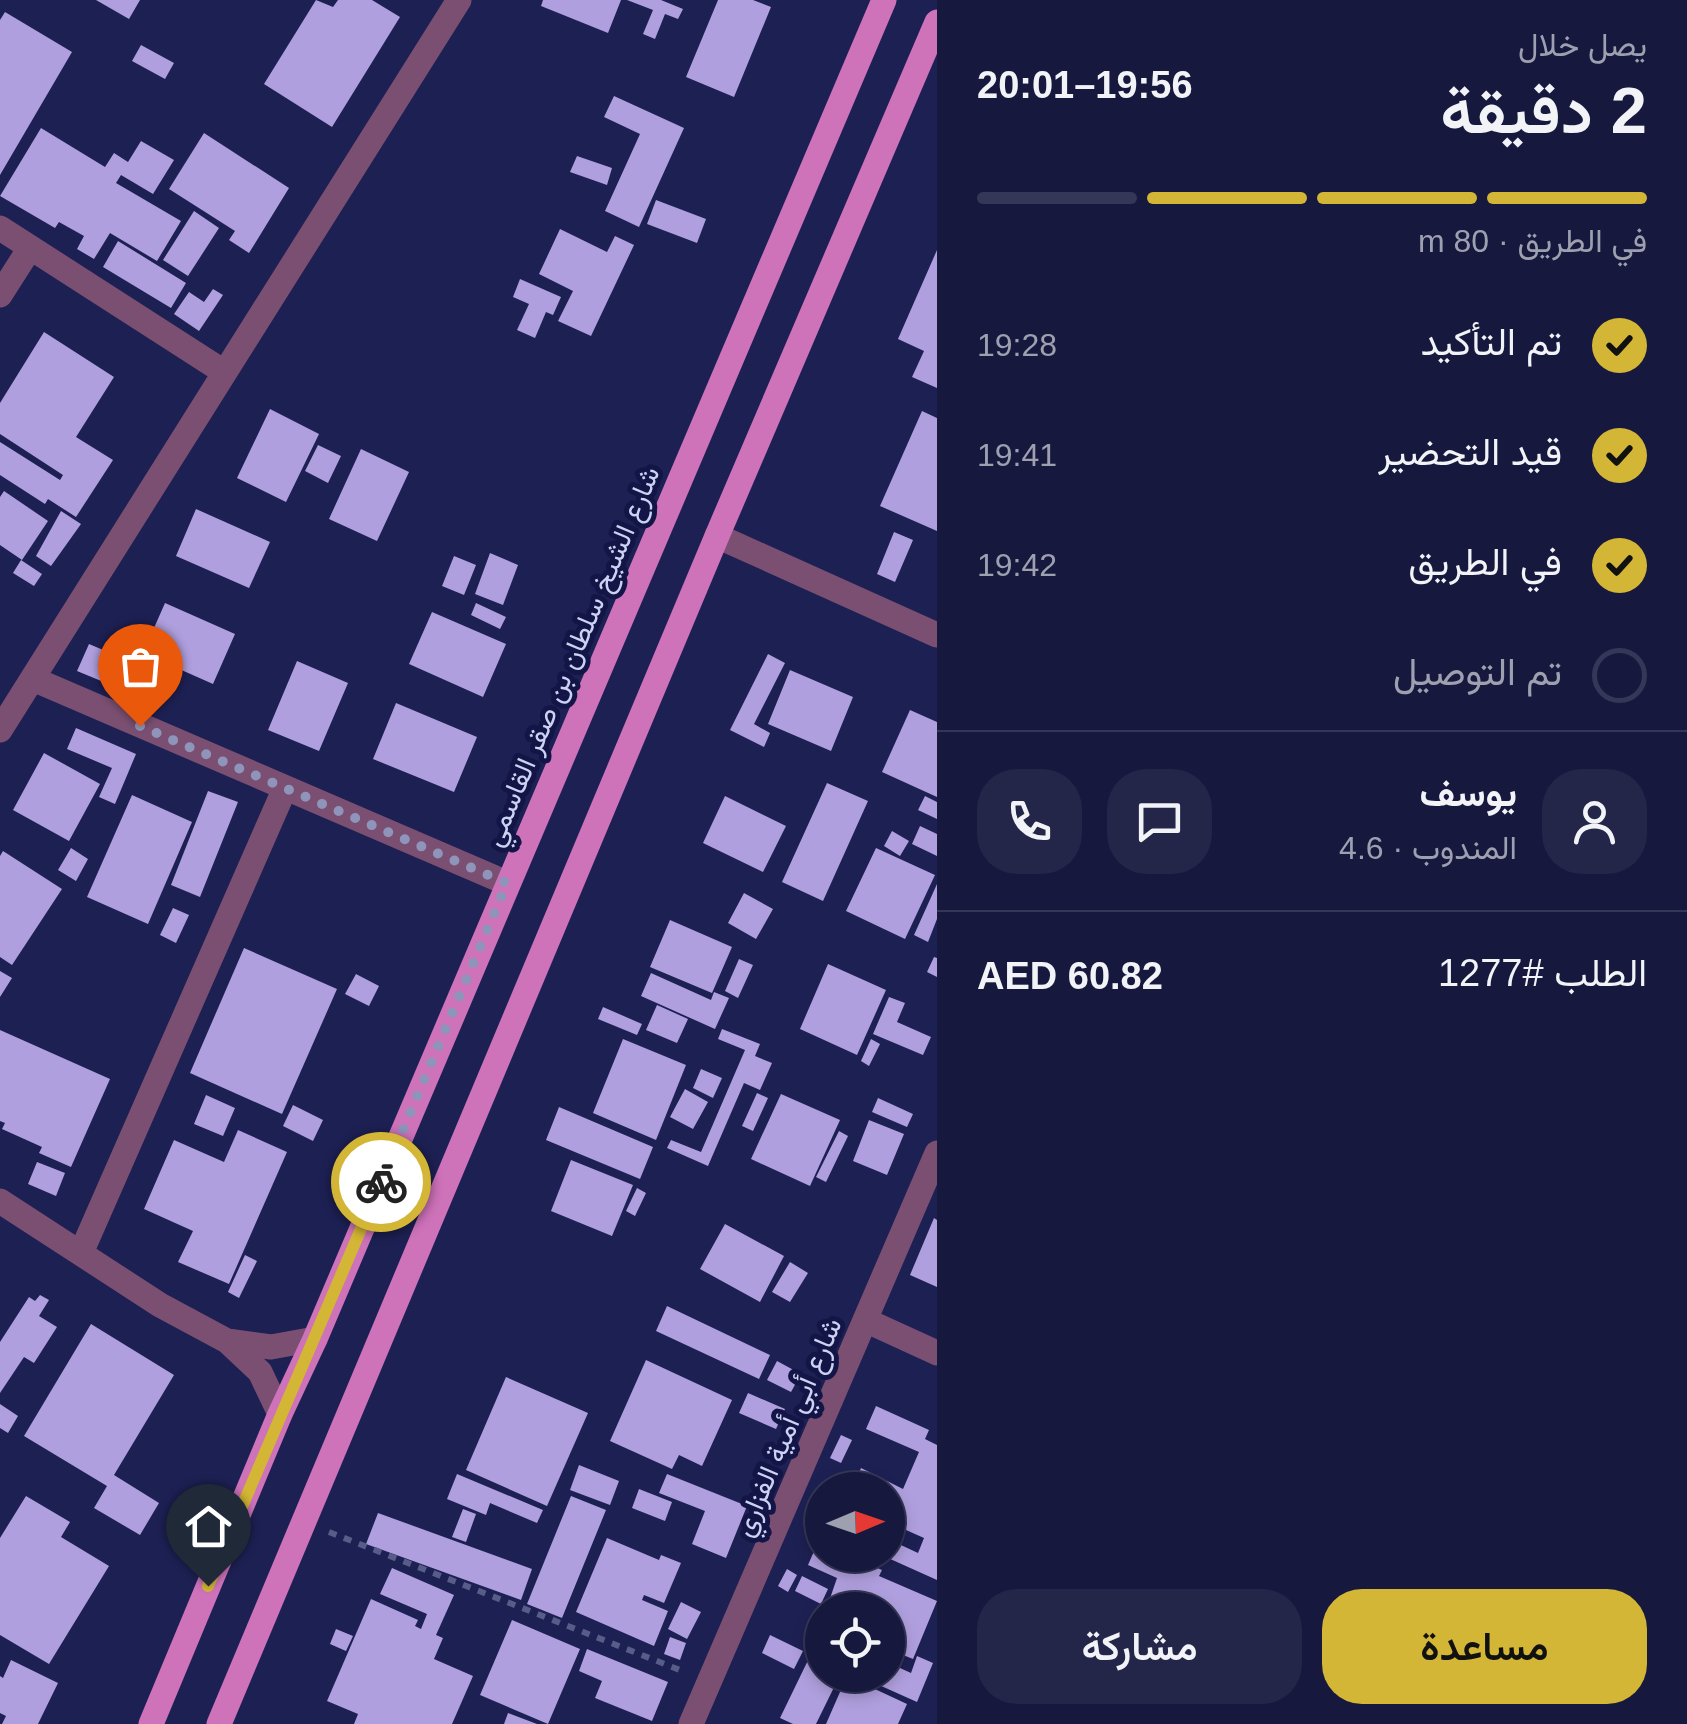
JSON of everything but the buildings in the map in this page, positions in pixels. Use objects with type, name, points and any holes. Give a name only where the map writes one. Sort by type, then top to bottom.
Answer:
[{"type":"main road","name":"شارع الشيخ سلطان بن صقر القاسمي","points":[[152,1724],[280,1414],[884,0]]},
{"type":"main road","points":[[220,1724],[717,536],[937,22]]},
{"type":"street","points":[[0,730],[459,0]]},
{"type":"street","points":[[0,228],[224,372]]},
{"type":"street","points":[[0,296],[30,248]]},
{"type":"street","points":[[717,536],[937,635]]},
{"type":"street","points":[[32,679],[507,883]]},
{"type":"street","points":[[81,1253],[284,788]]},
{"type":"street","name":"شارع أبي أمية الفزاري","points":[[692,1724],[937,1152]]},
{"type":"street","points":[[0,1201],[160,1305],[227,1341],[260,1372],[280,1414]]},
{"type":"street","points":[[866,1320],[937,1353]]},
{"type":"street","points":[[227,1341],[271,1347],[315,1339]]},
{"type":"path","points":[[304,1522],[710,1681]]},
{"type":"way so far","points":[[140,726],[507,883],[381,1182]]},
{"type":"route","points":[[208,1586],[381,1182]]}]
